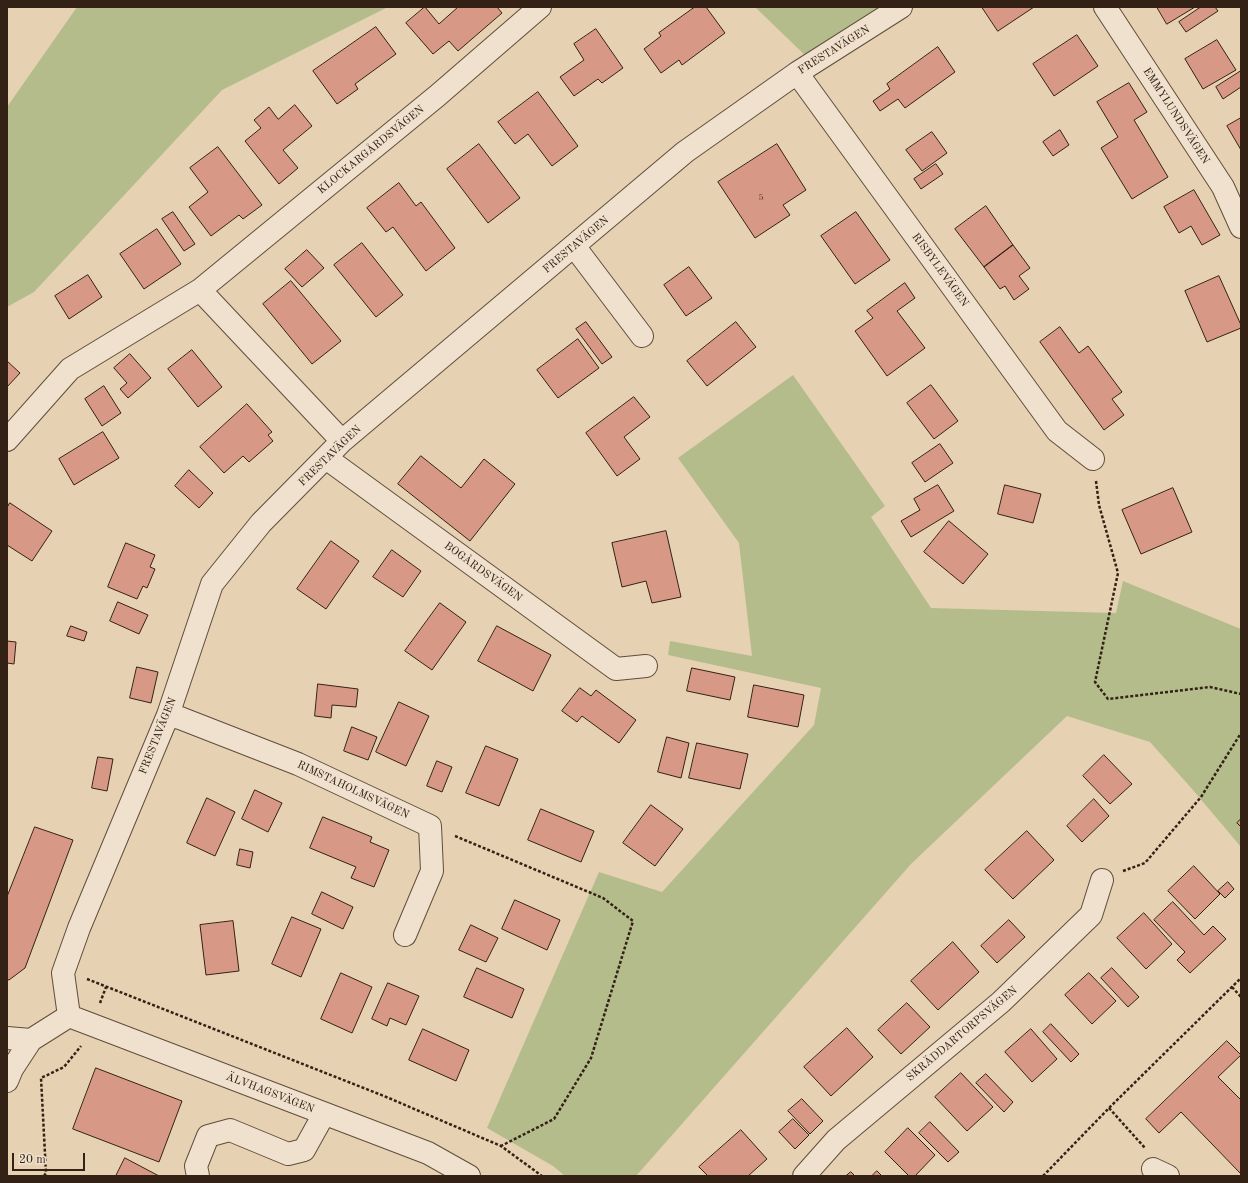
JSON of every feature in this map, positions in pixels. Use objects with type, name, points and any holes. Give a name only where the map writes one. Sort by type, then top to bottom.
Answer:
[{"type":"street","name":"KLOCKARGÅRDSVÄGEN","points":[[7,440],[70,369],[200,290],[437,96],[540,7]]},
{"type":"street","name":"FRESTAVÄGEN","points":[[70,1016],[63,973],[79,928],[168,715],[212,584],[261,523],[342,441],[685,152],[797,73],[901,7]]},
{"type":"street","name":"EMMYLUNDSVÄGEN","points":[[1105,7],[1222,187],[1241,227]]},
{"type":"street","name":"RISBYLEVÄGEN","points":[[797,73],[1057,431],[1093,459]]},
{"type":"street","points":[[574,246],[642,336]]},
{"type":"street","points":[[200,290],[342,441]]},
{"type":"street","name":"BOGÅRDSVÄGEN","points":[[326,458],[616,669],[646,666]]},
{"type":"street","name":"RIMSTAHOLMSVÄGEN","points":[[168,715],[180,718],[298,764],[430,826]]},
{"type":"street","points":[[405,935],[432,871],[430,826]]},
{"type":"street","name":"SKRÄDDARTORPSVÄGEN","points":[[804,1176],[836,1140],[1001,1002],[1091,915],[1102,880]]},
{"type":"street","points":[[7,1081],[12,1069],[31,1040],[70,1016]]},
{"type":"street","name":"ÄLVHAGSVÄGEN","points":[[70,1016],[428,1153],[469,1176]]},
{"type":"street","points":[[7,1038],[31,1040]]},
{"type":"street","points":[[198,1176],[196,1166],[208,1136],[230,1130],[288,1154],[304,1150],[324,1114]]},
{"type":"path","points":[[1093,459],[1099,504],[1118,573],[1095,682],[1108,698],[1210,686],[1241,694]]},
{"type":"path","points":[[1102,880],[1145,863],[1201,797],[1241,733]]},
{"type":"path","points":[[430,826],[603,898],[632,921],[591,1058],[554,1119],[501,1146]]},
{"type":"path","points":[[63,973],[88,980],[384,1096],[501,1146],[542,1176]]},
{"type":"path","points":[[1043,1176],[1109,1108],[1241,978]]},
{"type":"path","points":[[44,1176],[46,1173],[41,1078],[64,1066],[79,1050],[92,1025],[106,987]]},
{"type":"path","points":[[1232,987],[1241,997]]},
{"type":"path","points":[[1109,1108],[1146,1148],[1160,1172]]},
{"type":"green space","points":[[77,7],[388,7],[222,90],[34,292],[7,307],[7,107]]},
{"type":"green space","points":[[755,7],[884,7],[809,59]]},
{"type":"green space","points":[[793,375],[885,506],[871,517],[931,608],[1116,613],[1123,581],[1241,629],[1241,847],[1150,742],[1067,716],[911,864],[636,1176],[565,1176],[553,1166],[487,1128],[599,872],[662,892],[814,725],[821,688],[668,655],[670,641],[752,656],[739,543],[678,458]]},
{"type":"building","points":[[425,7],[439,24],[458,7],[497,7],[502,13],[458,51],[449,41],[433,54],[406,23]]},
{"type":"building","points":[[695,7],[706,7],[725,33],[682,65],[679,60],[661,73],[644,49],[661,36],[659,33]]},
{"type":"building","points":[[982,7],[1034,7],[998,31]]},
{"type":"building","points":[[1157,7],[1195,7],[1167,24]]},
{"type":"building","points":[[1201,7],[1215,7],[1218,11],[1186,32],[1179,22]]},
{"type":"building","points":[[376,27],[396,54],[355,84],[358,89],[337,104],[313,71]]},
{"type":"building","points":[[596,29],[623,68],[602,83],[598,79],[574,96],[560,77],[584,60],[574,44]]},
{"type":"building","points":[[1077,35],[1098,66],[1054,96],[1033,64]]},
{"type":"building","points":[[1217,40],[1236,70],[1203,89],[1185,59]]},
{"type":"building","points":[[938,47],[955,72],[905,108],[898,99],[880,111],[873,101],[890,89],[887,84]]},
{"type":"building","points":[[1241,71],[1241,87],[1223,99],[1216,87]]},
{"type":"building","points":[[1129,83],[1147,112],[1134,120],[1168,177],[1132,199],[1101,148],[1118,137],[1097,102]]},
{"type":"building","points":[[538,92],[578,146],[552,166],[528,134],[515,144],[498,122]]},
{"type":"building","points":[[295,105],[312,126],[283,150],[298,168],[279,184],[245,141],[261,128],[254,120],[269,107],[278,119]]},
{"type":"building","points":[[1241,118],[1241,150],[1227,126]]},
{"type":"building","points":[[1060,130],[1069,145],[1053,156],[1043,142]]},
{"type":"building","points":[[932,132],[947,153],[922,171],[906,150]]},
{"type":"building","points":[[479,144],[520,198],[488,223],[447,169]]},
{"type":"building","points":[[777,144],[806,190],[783,205],[790,215],[755,238],[718,182]]},
{"type":"building","points":[[218,147],[262,205],[243,219],[239,215],[211,236],[189,207],[208,192],[190,168]]},
{"type":"building","points":[[936,164],[943,174],[921,189],[914,179]]},
{"type":"building","points":[[399,183],[416,206],[421,202],[455,248],[426,271],[393,227],[386,232],[367,208]]},
{"type":"building","points":[[1194,190],[1220,235],[1202,245],[1191,226],[1179,233],[1164,207]]},
{"type":"building","points":[[986,206],[1013,245],[984,267],[955,229]]},
{"type":"building","points":[[173,212],[195,244],[184,251],[162,219]]},
{"type":"building","points":[[856,212],[890,260],[855,284],[821,236]]},
{"type":"building","points":[[157,229],[181,264],[144,289],[120,254]]},
{"type":"building","points":[[362,243],[403,295],[376,317],[334,265]]},
{"type":"building","points":[[1013,245],[1030,268],[1019,276],[1029,289],[1014,300],[1005,286],[1000,289],[984,267]]},
{"type":"building","points":[[307,250],[324,268],[302,287],[285,269]]},
{"type":"building","points":[[689,267],[712,298],[686,316],[664,285]]},
{"type":"building","points":[[88,275],[102,297],[69,319],[55,296]]},
{"type":"building","points":[[1219,276],[1241,328],[1207,342],[1185,291]]},
{"type":"building","points":[[291,281],[341,341],[312,364],[263,304]]},
{"type":"building","points":[[905,283],[915,298],[897,311],[925,348],[887,376],[855,331],[873,318],[867,311]]},
{"type":"building","points":[[586,322],[612,357],[602,364],[576,329]]},
{"type":"building","points":[[736,322],[756,347],[707,386],[687,361]]},
{"type":"building","points":[[1060,327],[1079,353],[1088,346],[1122,392],[1112,399],[1124,415],[1104,430],[1040,342]]},
{"type":"building","points":[[578,339],[599,368],[558,398],[537,370]]},
{"type":"building","points":[[192,350],[222,387],[198,407],[168,369]]},
{"type":"building","points":[[130,354],[151,378],[128,398],[120,389],[127,383],[114,368]]},
{"type":"building","points":[[7,361],[20,373],[7,387]]},
{"type":"building","points":[[931,385],[958,421],[934,439],[907,403]]},
{"type":"building","points":[[104,386],[121,413],[102,426],[85,399]]},
{"type":"building","points":[[634,397],[650,417],[624,437],[640,459],[617,476],[586,433]]},
{"type":"building","points":[[247,404],[272,432],[268,435],[273,441],[249,462],[243,456],[224,473],[200,447]]},
{"type":"building","points":[[103,432],[119,458],[74,485],[59,459]]},
{"type":"building","points":[[940,444],[953,463],[925,482],[912,463]]},
{"type":"building","points":[[421,456],[461,488],[484,459],[515,484],[470,541],[398,484]]},
{"type":"building","points":[[189,470],[213,493],[199,508],[175,486]]},
{"type":"building","points":[[938,485],[954,511],[911,537],[901,521],[920,510],[914,499]]},
{"type":"building","points":[[1005,485],[1041,494],[1033,523],[998,514]]},
{"type":"building","points":[[1173,488],[1192,532],[1141,554],[1122,510]]},
{"type":"building","points":[[10,503],[52,531],[32,561],[7,545],[7,508]]},
{"type":"building","points":[[949,521],[988,554],[963,584],[924,552]]},
{"type":"building","points":[[666,531],[681,597],[652,603],[646,581],[622,587],[612,543]]},
{"type":"building","points":[[331,541],[359,561],[326,609],[297,589]]},
{"type":"building","points":[[126,543],[155,555],[150,567],[155,569],[147,588],[143,586],[137,599],[108,587]]},
{"type":"building","points":[[392,550],[421,571],[403,597],[373,577]]},
{"type":"building","points":[[118,602],[148,615],[139,634],[110,621]]},
{"type":"building","points":[[440,603],[466,622],[432,670],[405,651]]},
{"type":"building","points":[[71,626],[87,632],[84,641],[67,636]]},
{"type":"building","points":[[497,626],[551,655],[533,691],[478,661]]},
{"type":"building","points":[[7,641],[16,642],[14,664],[7,663]]},
{"type":"building","points":[[137,667],[158,672],[151,703],[130,698]]},
{"type":"building","points":[[692,668],[735,677],[730,700],[687,691]]},
{"type":"building","points":[[318,684],[358,689],[356,707],[332,705],[331,718],[315,716]]},
{"type":"building","points":[[754,685],[804,695],[798,727],[748,717]]},
{"type":"building","points":[[580,688],[591,696],[596,690],[636,720],[619,743],[582,716],[577,722],[562,711]]},
{"type":"building","points":[[399,702],[429,716],[406,766],[376,752]]},
{"type":"building","points":[[352,727],[377,737],[368,760],[344,751]]},
{"type":"building","points":[[667,737],[689,743],[681,778],[658,772]]},
{"type":"building","points":[[697,743],[748,754],[740,789],[689,778]]},
{"type":"building","points":[[486,746],[518,759],[499,806],[466,793]]},
{"type":"building","points":[[1104,755],[1132,784],[1110,804],[1083,776]]},
{"type":"building","points":[[98,757],[113,759],[107,791],[92,788]]},
{"type":"building","points":[[437,761],[452,767],[442,792],[427,786]]},
{"type":"building","points":[[255,790],[282,803],[268,832],[242,819]]},
{"type":"building","points":[[207,798],[235,812],[215,856],[187,843]]},
{"type":"building","points":[[1094,799],[1109,816],[1082,842],[1067,826]]},
{"type":"building","points":[[651,805],[683,829],[655,866],[623,843]]},
{"type":"building","points":[[541,809],[594,831],[581,862],[528,840]]},
{"type":"building","points":[[323,817],[372,837],[370,842],[389,850],[374,887],[351,878],[356,867],[310,848]]},
{"type":"building","points":[[1241,819],[1241,827],[1237,823]]},
{"type":"building","points":[[35,827],[73,840],[25,968],[9,980],[7,979],[7,897]]},
{"type":"building","points":[[1027,831],[1054,860],[1013,899],[985,870]]},
{"type":"building","points":[[240,849],[253,852],[250,868],[237,865]]},
{"type":"building","points":[[1194,866],[1220,894],[1195,919],[1168,891]]},
{"type":"building","points":[[1228,882],[1234,889],[1225,898],[1218,891]]},
{"type":"building","points":[[322,892],[353,907],[343,929],[312,914]]},
{"type":"building","points":[[515,900],[560,920],[547,950],[502,929]]},
{"type":"building","points":[[1173,902],[1204,935],[1213,926],[1226,939],[1190,973],[1177,960],[1185,952],[1154,920]]},
{"type":"building","points":[[1144,913],[1172,944],[1146,969],[1117,938]]},
{"type":"building","points":[[292,917],[321,929],[301,977],[272,964]]},
{"type":"building","points":[[1009,920],[1025,937],[997,963],[981,946]]},
{"type":"building","points":[[233,921],[239,971],[206,975],[200,925]]},
{"type":"building","points":[[471,925],[498,938],[486,962],[459,950]]},
{"type":"building","points":[[953,942],[979,972],[938,1010],[911,981]]},
{"type":"building","points":[[477,968],[524,989],[512,1018],[464,997]]},
{"type":"building","points":[[1112,968],[1139,997],[1128,1007],[1101,978]]},
{"type":"building","points":[[341,973],[372,987],[352,1033],[321,1019]]},
{"type":"building","points":[[1089,973],[1116,1001],[1092,1024],[1065,995]]},
{"type":"building","points":[[388,983],[419,996],[406,1025],[390,1018],[387,1026],[372,1019]]},
{"type":"building","points":[[907,1003],[930,1027],[901,1054],[878,1030]]},
{"type":"building","points":[[1051,1024],[1079,1054],[1071,1062],[1043,1032]]},
{"type":"building","points":[[847,1028],[873,1057],[831,1096],[804,1067]]},
{"type":"building","points":[[423,1029],[469,1050],[456,1081],[409,1060]]},
{"type":"building","points":[[1031,1029],[1057,1059],[1032,1082],[1005,1052]]},
{"type":"building","points":[[1227,1041],[1241,1055],[1218,1077],[1241,1100],[1241,1174],[1181,1112],[1159,1133],[1146,1119]]},
{"type":"building","points":[[96,1068],[182,1101],[159,1162],[73,1129]]},
{"type":"building","points":[[961,1073],[993,1107],[967,1131],[935,1097]]},
{"type":"building","points":[[986,1074],[1013,1102],[1004,1112],[976,1083]]},
{"type":"building","points":[[802,1099],[823,1121],[810,1134],[788,1111]]},
{"type":"building","points":[[793,1119],[809,1135],[795,1149],[779,1132]]},
{"type":"building","points":[[930,1122],[959,1152],[948,1162],[919,1133]]},
{"type":"building","points":[[908,1128],[935,1155],[915,1176],[909,1176],[885,1152]]},
{"type":"building","points":[[741,1130],[767,1159],[748,1176],[708,1176],[699,1167]]},
{"type":"building","points":[[125,1158],[159,1176],[116,1176]]},
{"type":"building","points":[[877,1171],[882,1176],[872,1176]]},
{"type":"building","points":[[851,1172],[855,1176],[846,1176]]}]
